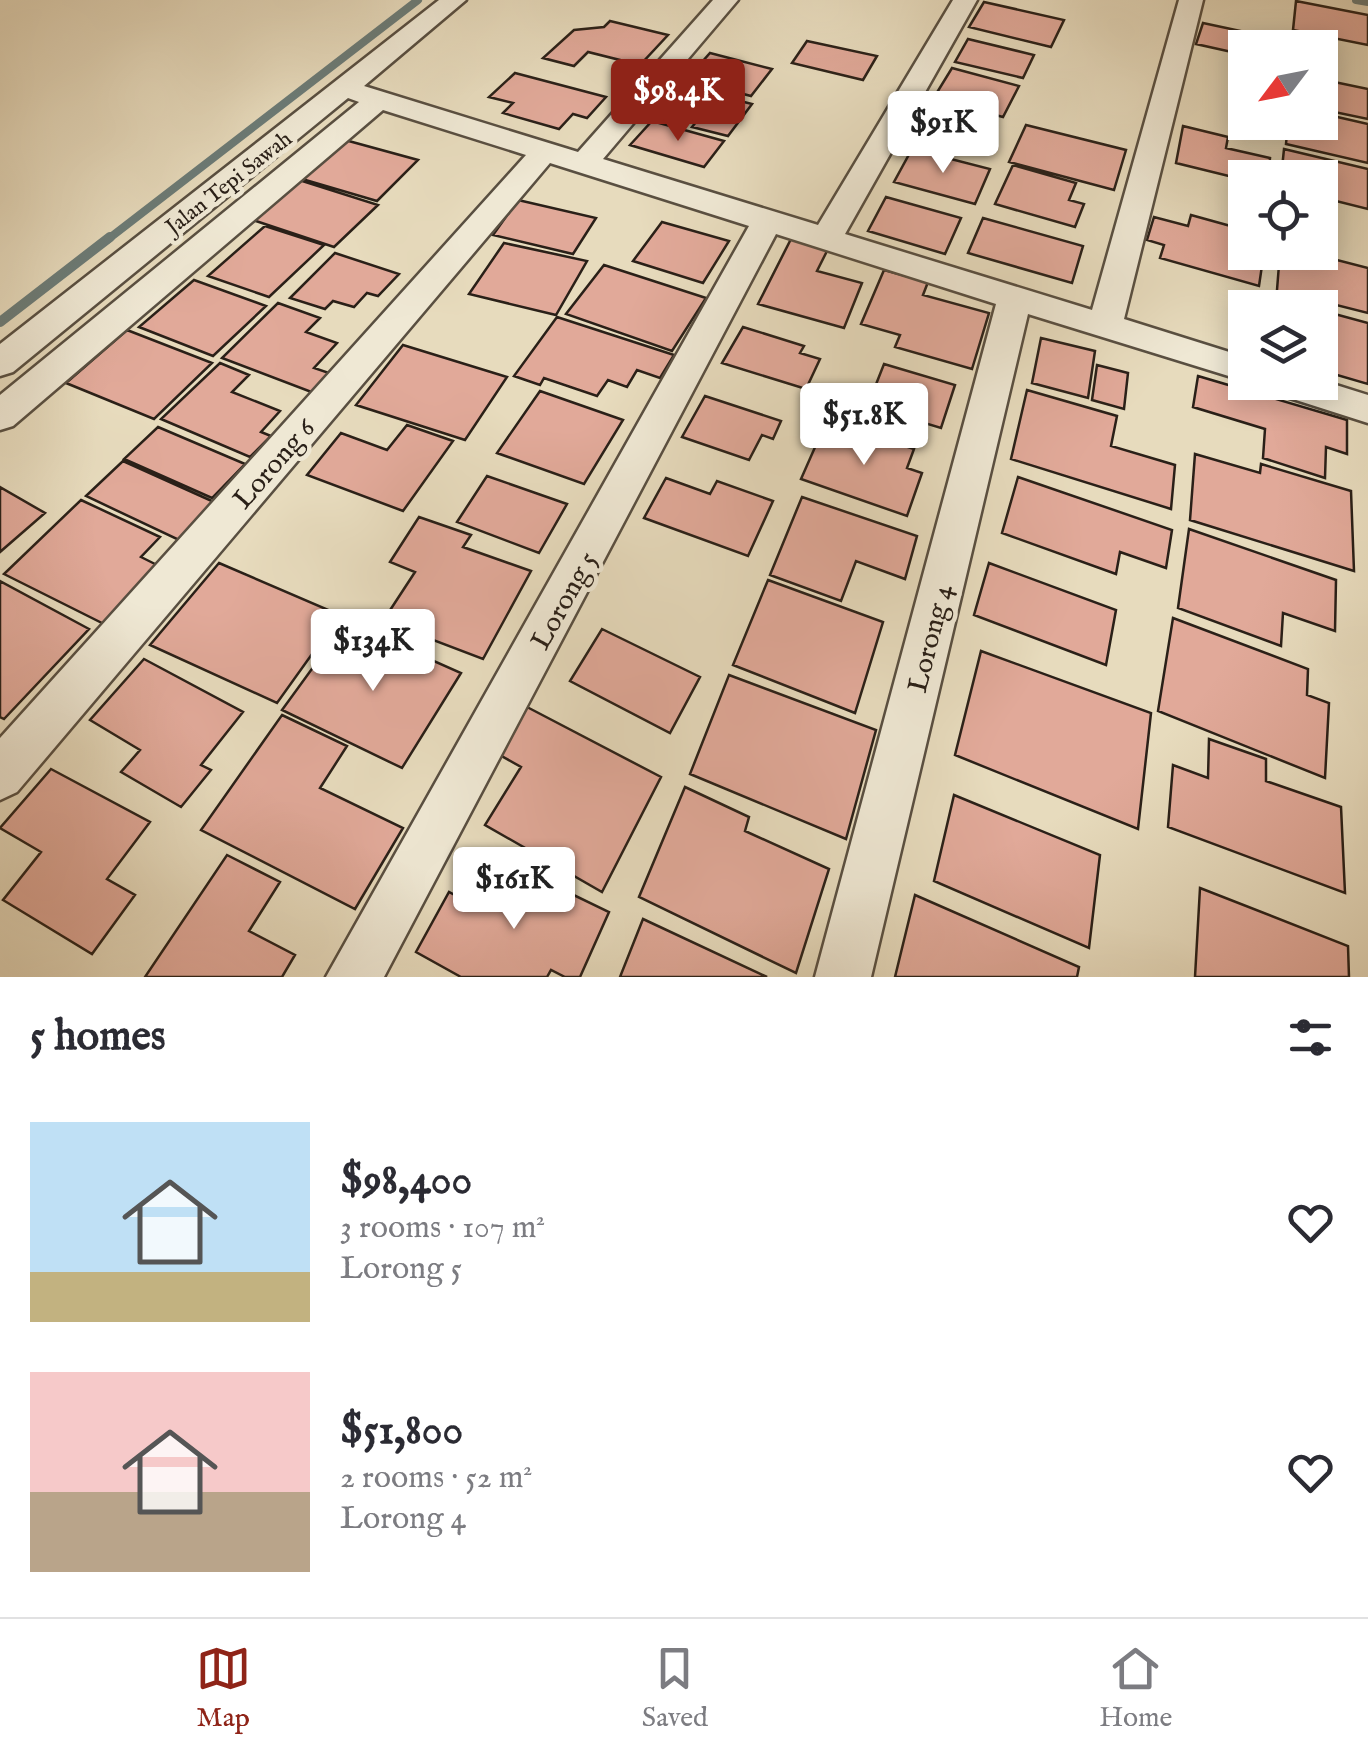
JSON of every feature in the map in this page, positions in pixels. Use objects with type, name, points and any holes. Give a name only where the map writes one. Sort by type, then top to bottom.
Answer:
[{"type":"street","name":"Jalan Tepi Sawah","points":[[0,363],[454,0]]},
{"type":"street","points":[[584,163],[726,0]]},
{"type":"street","points":[[826,239],[964,0]]},
{"type":"street","points":[[1105,326],[1191,0]]},
{"type":"street","points":[[346,89],[1228,365]]},
{"type":"street","points":[[0,416],[379,99]]},
{"type":"street","name":"Lorong 6","points":[[0,775],[545,151]]},
{"type":"street","name":"Lorong 5","points":[[354,977],[768,220]]},
{"type":"street","name":"Lorong 4","points":[[843,977],[1015,298]]},
{"type":"street","points":[[1338,399],[1368,409]]},
{"type":"building","points":[[1296,1],[1368,15],[1368,45],[1338,39],[1338,30],[1293,30]]},
{"type":"building","points":[[984,2],[1064,20],[1051,47],[969,27]]},
{"type":"building","points":[[610,21],[668,35],[640,65],[588,52],[574,66],[543,58],[574,30],[604,27]]},
{"type":"building","points":[[1203,23],[1236,30],[1228,30],[1228,51],[1196,44]]},
{"type":"building","points":[[968,39],[1034,55],[1023,78],[955,62]]},
{"type":"building","points":[[807,41],[877,56],[863,80],[792,63]]},
{"type":"building","points":[[710,53],[772,69],[751,96],[687,79]]},
{"type":"building","points":[[952,68],[1019,86],[1003,117],[933,99]]},
{"type":"building","points":[[515,73],[606,97],[587,118],[573,114],[559,129],[503,113],[513,103],[489,97]]},
{"type":"building","points":[[1338,83],[1368,89],[1368,119],[1338,113]]},
{"type":"building","points":[[693,89],[752,104],[728,136],[692,127],[705,111],[694,109],[691,113],[666,107],[676,95],[686,98]]},
{"type":"building","points":[[1338,117],[1368,124],[1368,163],[1286,144],[1286,140],[1338,140]]},
{"type":"building","points":[[652,121],[724,141],[704,167],[630,145]]},
{"type":"building","points":[[1026,125],[1126,150],[1114,190],[1009,162]]},
{"type":"building","points":[[1183,126],[1228,137],[1226,148],[1270,158],[1228,160],[1228,176],[1176,163]]},
{"type":"building","points":[[345,140],[418,160],[377,201],[302,179]]},
{"type":"building","points":[[912,149],[990,169],[975,204],[894,182]]},
{"type":"building","points":[[1284,149],[1330,160],[1283,160]]},
{"type":"building","points":[[1338,162],[1368,169],[1368,209],[1338,202]]},
{"type":"building","points":[[1013,165],[1076,183],[1069,200],[1084,204],[1075,227],[995,204]]},
{"type":"building","points":[[296,179],[378,205],[334,247],[250,219]]},
{"type":"building","points":[[886,197],[961,218],[945,254],[868,231]]},
{"type":"building","points":[[518,200],[596,218],[573,254],[493,235]]},
{"type":"building","points":[[1191,215],[1228,225],[1228,270],[1261,270],[1259,286],[1160,258],[1164,245],[1147,240],[1154,217],[1188,226]]},
{"type":"building","points":[[983,218],[1083,246],[1072,283],[968,253]]},
{"type":"building","points":[[662,222],[729,241],[703,283],[633,261]]},
{"type":"building","points":[[265,226],[324,245],[269,297],[208,276]]},
{"type":"building","points":[[791,239],[828,249],[817,271],[862,283],[844,328],[758,304]]},
{"type":"building","points":[[504,243],[587,261],[556,315],[469,294]]},
{"type":"building","points":[[335,253],[399,274],[378,296],[367,293],[354,307],[333,301],[325,309],[290,298]]},
{"type":"building","points":[[1338,260],[1368,268],[1368,313],[1338,305],[1338,290],[1277,290],[1279,270],[1338,270]]},
{"type":"building","points":[[604,265],[706,298],[672,351],[566,314]]},
{"type":"building","points":[[884,270],[928,282],[923,295],[989,313],[972,369],[895,347],[900,335],[861,324]]},
{"type":"building","points":[[194,280],[266,306],[213,356],[139,327]]},
{"type":"building","points":[[278,303],[320,318],[306,332],[337,343],[314,368],[332,374],[314,393],[222,358]]},
{"type":"building","points":[[1338,315],[1368,323],[1368,384],[1338,375]]},
{"type":"building","points":[[557,317],[674,355],[660,378],[637,370],[627,387],[608,380],[597,396],[544,378],[540,385],[514,376]]},
{"type":"building","points":[[743,327],[804,346],[800,353],[820,359],[806,389],[722,363]]},
{"type":"building","points":[[127,330],[212,363],[154,419],[66,383]]},
{"type":"building","points":[[1041,338],[1095,351],[1088,398],[1032,383]]},
{"type":"building","points":[[403,345],[507,377],[465,440],[356,405]]},
{"type":"building","points":[[220,363],[249,375],[232,392],[280,411],[261,432],[271,436],[250,457],[161,419]]},
{"type":"building","points":[[884,364],[955,385],[941,428],[888,412],[893,398],[873,392]]},
{"type":"building","points":[[1097,365],[1128,373],[1124,409],[1092,400]]},
{"type":"building","points":[[1198,376],[1228,385],[1228,400],[1279,400],[1347,420],[1347,454],[1326,447],[1325,478],[1263,458],[1265,429],[1193,407]]},
{"type":"building","points":[[1027,390],[1117,416],[1111,446],[1175,465],[1171,509],[1011,459]]},
{"type":"building","points":[[540,391],[623,420],[584,484],[497,453]]},
{"type":"building","points":[[705,396],[781,421],[773,439],[762,435],[749,460],[682,437]]},
{"type":"building","points":[[827,420],[914,449],[907,468],[922,473],[907,516],[801,479]]},
{"type":"building","points":[[407,425],[453,441],[403,511],[307,475],[341,433],[387,450]]},
{"type":"building","points":[[158,427],[245,464],[212,498],[124,459]]},
{"type":"building","points":[[1195,454],[1260,473],[1261,464],[1351,491],[1354,571],[1190,520]]},
{"type":"building","points":[[123,461],[214,502],[179,540],[86,496]]},
{"type":"building","points":[[487,476],[567,504],[539,553],[457,522]]},
{"type":"building","points":[[1018,477],[1172,530],[1166,568],[1120,552],[1116,574],[1002,533]]},
{"type":"building","points":[[666,478],[710,494],[717,481],[773,501],[748,556],[644,518]]},
{"type":"building","points":[[0,487],[45,513],[0,552]]},
{"type":"building","points":[[802,497],[917,536],[905,579],[856,561],[841,601],[770,575]]},
{"type":"building","points":[[81,500],[160,537],[141,557],[159,566],[104,624],[4,574]]},
{"type":"building","points":[[419,517],[471,535],[463,547],[531,571],[483,659],[383,621],[415,572],[390,562]]},
{"type":"building","points":[[1189,529],[1336,580],[1335,631],[1283,613],[1281,646],[1178,608]]},
{"type":"building","points":[[219,563],[340,615],[277,703],[150,645]]},
{"type":"building","points":[[989,563],[1116,610],[1106,665],[974,615]]},
{"type":"building","points":[[768,580],[883,622],[855,713],[733,665]]},
{"type":"building","points":[[0,581],[89,629],[4,719],[0,717]]},
{"type":"building","points":[[1173,618],[1308,669],[1307,695],[1329,703],[1325,778],[1158,711]]},
{"type":"building","points":[[346,622],[461,673],[402,768],[282,710]]},
{"type":"building","points":[[602,629],[700,677],[670,733],[570,681]]},
{"type":"building","points":[[981,651],[1151,713],[1138,829],[955,755]]},
{"type":"building","points":[[144,659],[243,712],[201,765],[211,770],[181,807],[121,772],[140,750],[90,720]]},
{"type":"building","points":[[729,675],[876,730],[846,839],[690,774]]},
{"type":"building","points":[[527,707],[661,777],[602,892],[485,825],[521,767],[498,754]]},
{"type":"building","points":[[282,715],[347,746],[320,788],[403,828],[355,909],[201,830]]},
{"type":"building","points":[[1209,739],[1266,759],[1266,781],[1341,807],[1345,893],[1168,827],[1173,765],[1208,778]]},
{"type":"building","points":[[51,769],[150,822],[107,879],[135,895],[92,954],[3,900],[41,852],[0,828]]},
{"type":"building","points":[[685,787],[749,817],[745,831],[829,869],[796,973],[639,897]]},
{"type":"building","points":[[954,795],[1100,855],[1089,948],[934,881]]},
{"type":"building","points":[[227,855],[280,882],[249,931],[295,955],[282,977],[145,977]]},
{"type":"building","points":[[496,868],[548,895],[553,885],[609,912],[580,977],[565,977],[551,970],[547,977],[461,977],[416,952],[449,892],[475,906]]},
{"type":"building","points":[[1200,888],[1348,946],[1349,977],[1195,977]]},
{"type":"building","points":[[915,895],[1079,967],[1077,977],[895,977]]},
{"type":"building","points":[[643,919],[767,977],[620,977]]},
{"type":"waterway","points":[[107,240],[418,0]]},
{"type":"waterway","points":[[1356,0],[1368,2]]},
{"type":"waterway","points":[[0,322],[110,237]]}]
